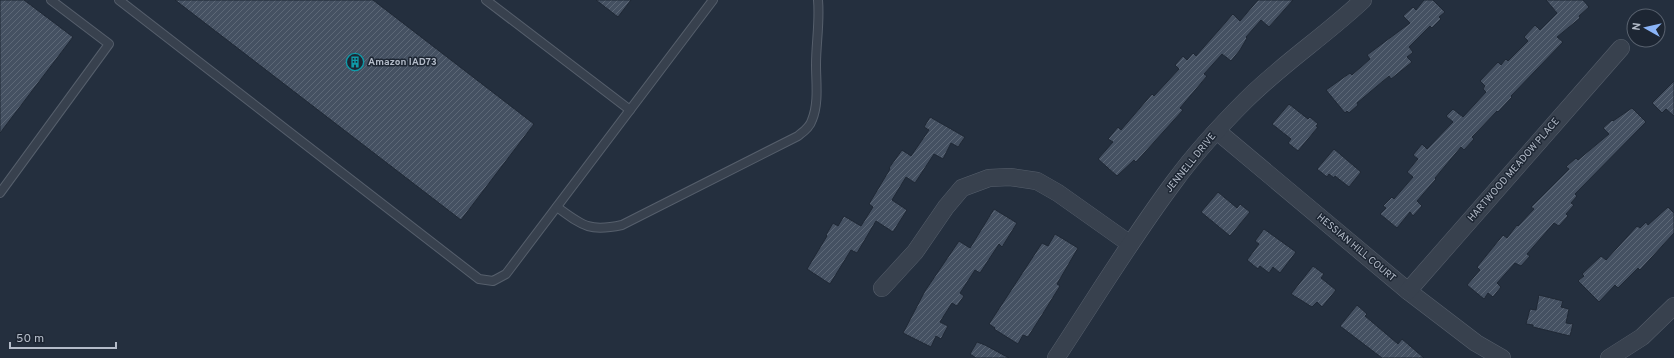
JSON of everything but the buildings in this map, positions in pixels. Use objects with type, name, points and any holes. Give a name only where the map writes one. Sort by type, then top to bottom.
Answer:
[{"type":"street","name":"JENNELL DRIVE","points":[[1056,358],[1130,244],[1174,181],[1247,99],[1283,67],[1337,24],[1363,0]]},
{"type":"street","name":"HARTWOOD MEADOW PLACE","points":[[1408,291],[1621,48]]},
{"type":"street","name":"HESSIAN HILL COURT","points":[[1217,131],[1408,291],[1476,344],[1502,358]]},
{"type":"street","points":[[882,288],[912,256],[946,207],[962,188],[989,178],[1010,177],[1037,181],[1058,193],[1130,244]]},
{"type":"street","points":[[1609,358],[1642,337],[1674,306]]},
{"type":"lane","points":[[0,193],[109,44],[51,0]]},
{"type":"lane","points":[[119,0],[479,279],[493,281],[506,274],[713,0]]},
{"type":"lane","points":[[486,0],[630,110]]},
{"type":"lane","points":[[557,207],[577,222],[592,229],[622,225],[798,136],[810,125],[813,118],[817,86],[816,64],[820,18],[818,0]]},
{"type":"place","name":"Amazon IAD73","points":[[355,62]]}]
